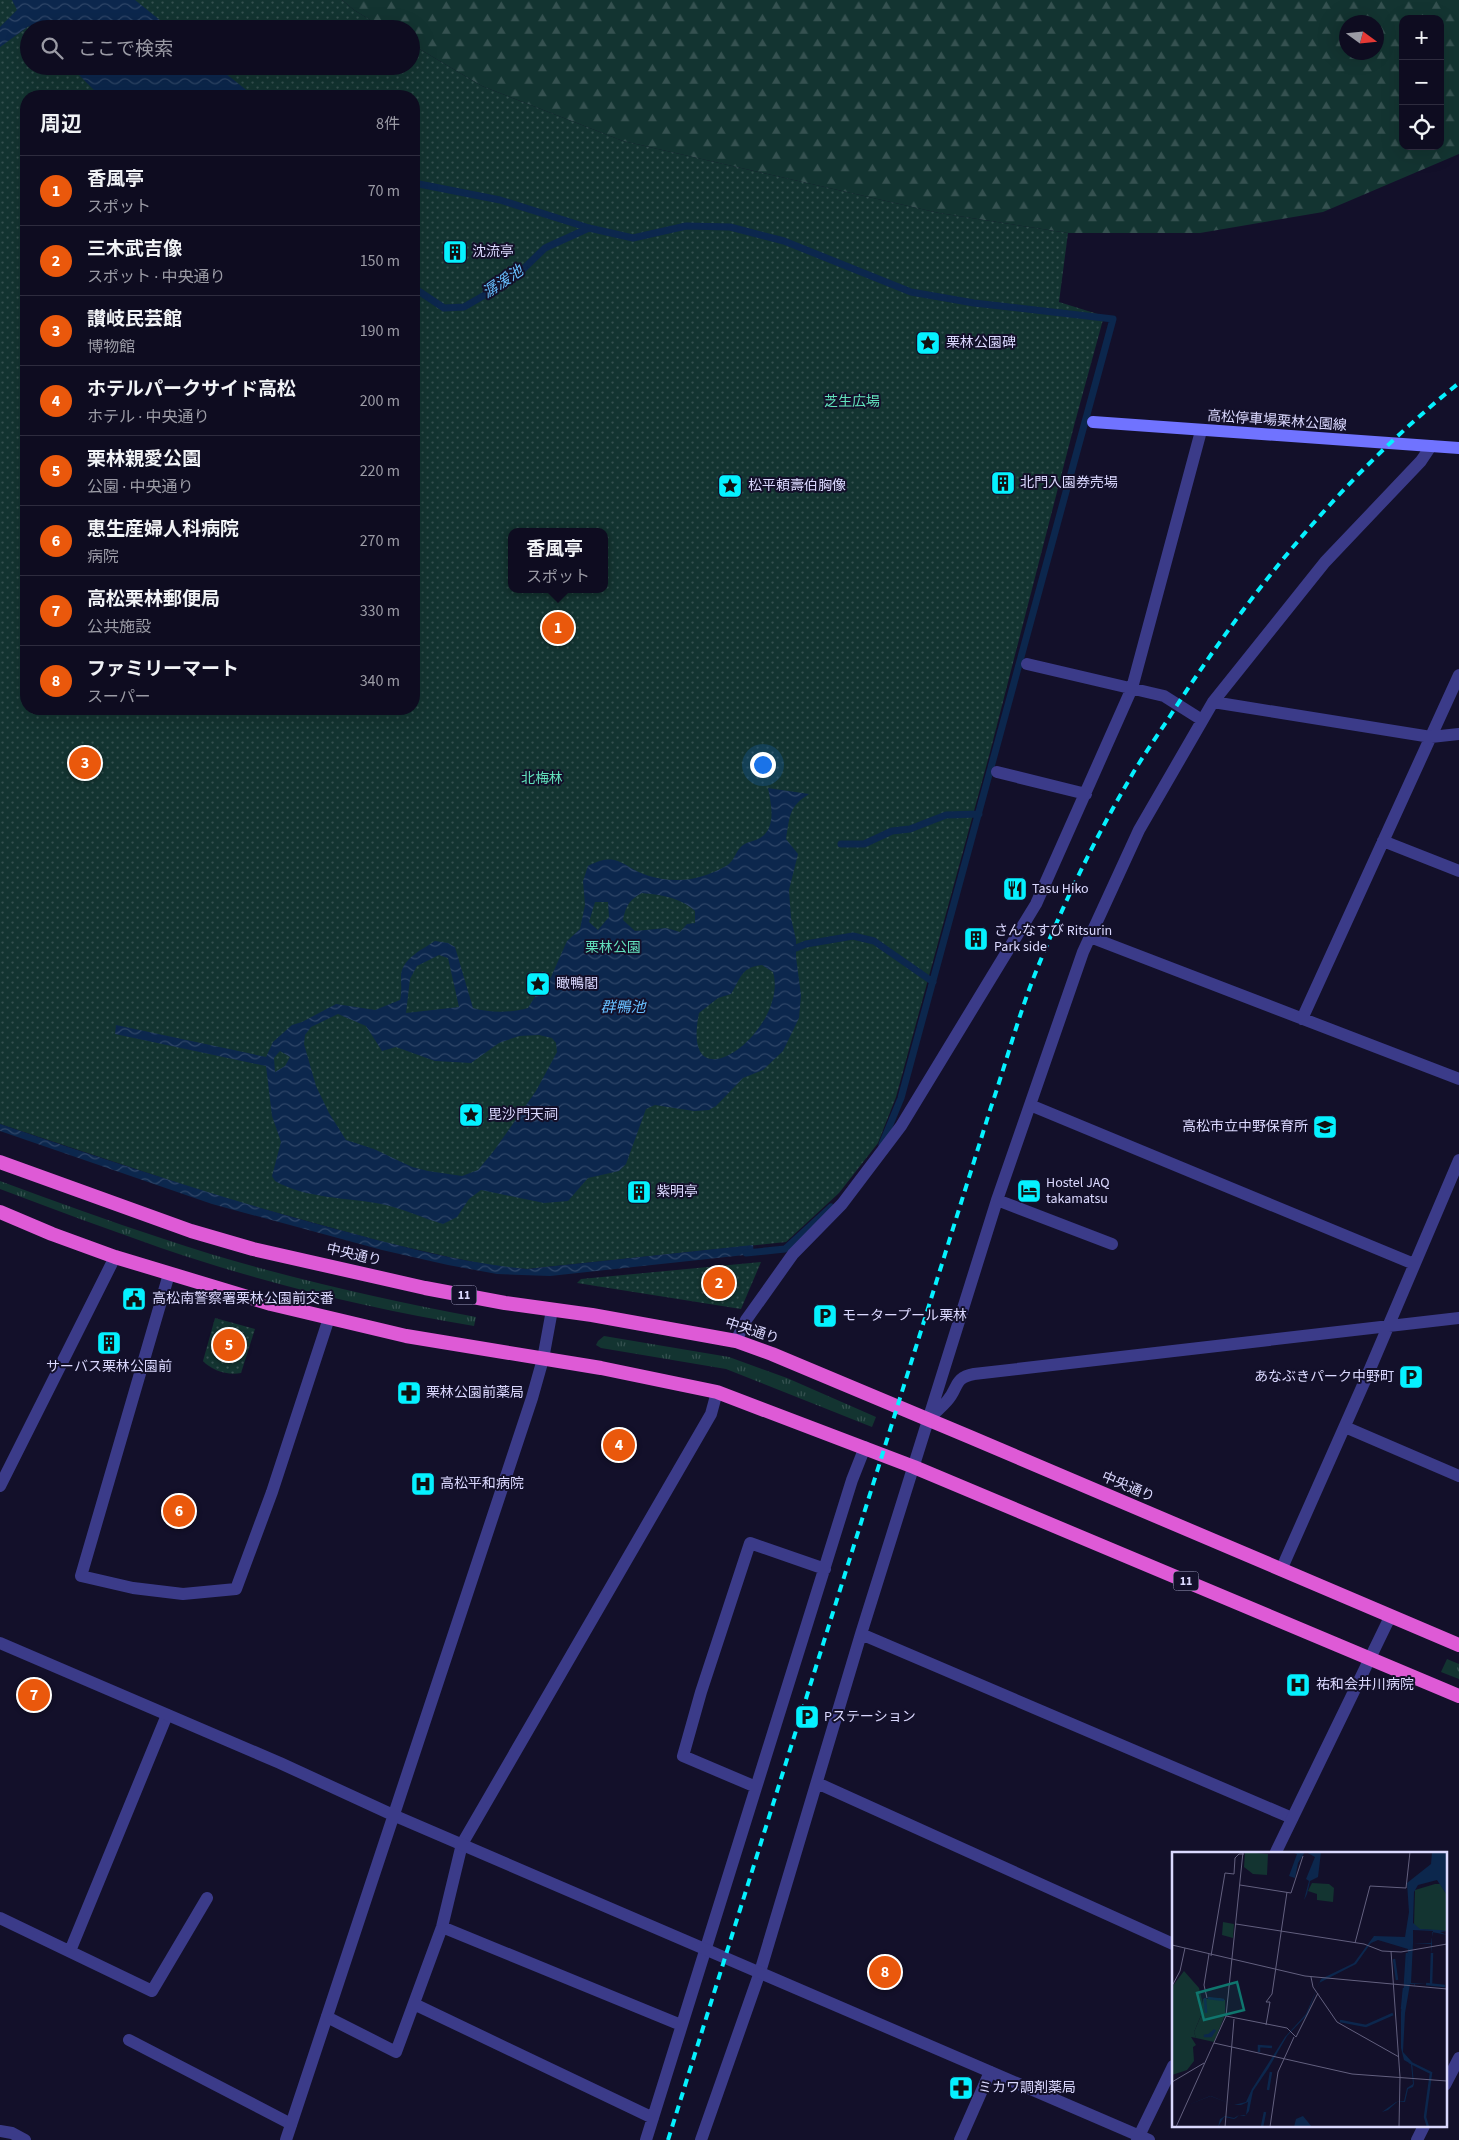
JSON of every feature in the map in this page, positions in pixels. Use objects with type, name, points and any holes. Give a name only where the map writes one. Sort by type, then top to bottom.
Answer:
[{"type":"highway","name":"中央通り","points":[[0,1162],[191,1231],[253,1249],[425,1288],[736,1341],[772,1354],[928,1419],[1459,1645]]},
{"type":"highway","name":"11","points":[[0,1212],[52,1234],[115,1257],[270,1304],[406,1336],[543,1359],[717,1392],[914,1467],[1459,1696]]},
{"type":"main road","name":"高松停車場栗林公園線","points":[[1093,422],[1459,448]]},
{"type":"street","points":[[736,1341],[746,1320],[793,1254],[842,1204],[901,1126],[1036,904],[1132,688],[1201,431]]},
{"type":"street","points":[[701,2140],[760,1972],[861,1634],[997,1200],[1083,952],[1139,830],[1213,702],[1325,562],[1421,461],[1430,446]]},
{"type":"street","points":[[1027,664],[1164,696],[1202,720]]},
{"type":"street","points":[[1302,1019],[1459,675]]},
{"type":"street","points":[[1213,702],[1431,737],[1459,734]]},
{"type":"street","points":[[997,772],[1086,794]]},
{"type":"street","points":[[1383,841],[1459,871]]},
{"type":"street","points":[[1090,936],[1459,1080]]},
{"type":"street","points":[[1030,1105],[1414,1264]]},
{"type":"street","points":[[1281,1570],[1345,1427],[1459,1160]]},
{"type":"street","points":[[997,1200],[1112,1244]]},
{"type":"street","points":[[0,1486],[115,1257]]},
{"type":"street","points":[[169,1274],[81,1576],[133,1588],[183,1594],[236,1589],[272,1492],[329,1318]]},
{"type":"street","points":[[286,2140],[522,1428],[543,1359],[552,1310]]},
{"type":"street","points":[[928,1419],[949,1400],[958,1381],[974,1374],[1389,1324],[1459,1318]]},
{"type":"street","points":[[327,2017],[396,2052],[442,1927],[462,1844],[712,1414],[717,1392]]},
{"type":"street","points":[[1345,1427],[1459,1476]]},
{"type":"street","points":[[646,2140],[852,1480],[865,1447]]},
{"type":"street","points":[[756,1787],[683,1756],[701,1692],[750,1544],[825,1569]]},
{"type":"street","points":[[1276,1852],[1390,1617]]},
{"type":"street","points":[[861,1634],[1292,1818]]},
{"type":"street","points":[[0,1643],[1142,2139],[1172,2068]]},
{"type":"street","points":[[70,1951],[167,1715]]},
{"type":"street","points":[[817,1783],[1172,1944]]},
{"type":"street","points":[[0,1918],[152,1992],[207,1898]]},
{"type":"street","points":[[442,1927],[681,2025]]},
{"type":"street","points":[[414,2004],[653,2118]]},
{"type":"street","points":[[129,2040],[291,2124]]},
{"type":"street","points":[[1446,2083],[1459,2058]]},
{"type":"street","points":[[960,2140],[990,2072]]},
{"type":"street","points":[[0,2131],[12,2133],[25,2140]]},
{"type":"green space","name":"栗林公園","points":[[0,0],[342,0],[370,20],[20,20],[20,75],[420,75],[420,49],[482,86],[623,141],[939,213],[1068,233],[1059,302],[1104,316],[989,756],[896,1097],[878,1143],[839,1193],[786,1242],[527,1269],[498,1267],[383,1242],[214,1195],[0,1124]]},
{"type":"green space","points":[[342,0],[1459,0],[1459,154],[1323,212],[1200,233],[1068,233],[939,213],[623,141],[482,86],[420,49],[420,20],[370,20]]},
{"type":"green space","points":[[0,1181],[143,1232],[241,1263],[397,1301],[476,1317],[474,1326],[355,1303],[237,1272],[121,1234],[0,1189]]},
{"type":"green space","points":[[761,1262],[741,1309],[577,1283],[581,1279]]},
{"type":"green space","points":[[215,1318],[255,1329],[241,1373],[231,1374],[220,1371],[210,1367],[203,1361]]},
{"type":"green space","points":[[604,1336],[729,1357],[787,1378],[876,1417],[872,1427],[726,1369],[601,1348],[596,1345]]},
{"type":"green space","points":[[1447,1659],[1459,1664],[1459,1679],[1441,1672]]},
{"type":"water","points":[[12,0],[135,0],[160,20],[20,20],[20,33],[0,47],[0,27],[17,10]]},
{"type":"water","points":[[79,75],[227,75],[246,90],[94,90]]},
{"type":"water","name":"群鴨池","points":[[768,788],[809,794],[797,803],[791,813],[786,839],[798,854],[789,890],[801,995],[799,1018],[783,1051],[763,1070],[743,1078],[716,1106],[709,1110],[694,1111],[655,1105],[646,1109],[626,1164],[619,1171],[588,1178],[568,1201],[544,1203],[481,1190],[469,1199],[457,1217],[443,1224],[389,1206],[326,1197],[287,1187],[275,1181],[272,1176],[281,1142],[272,1116],[266,1066],[115,1034],[116,1025],[266,1057],[273,1042],[292,1025],[302,1022],[336,1004],[375,1010],[400,1000],[401,976],[405,964],[414,955],[435,941],[448,943],[455,947],[473,1008],[501,1012],[528,1008],[541,987],[551,977],[567,941],[580,929],[585,905],[583,881],[588,866],[598,862],[614,860],[640,873],[669,880],[689,879],[717,871],[729,864],[743,845],[758,839],[769,828],[771,808]],"holes":[[[642,893],[670,898],[683,903],[695,911],[695,923],[687,924],[680,932],[666,928],[635,931],[623,920],[625,911],[634,898]],[[595,902],[608,902],[609,917],[598,930],[589,922]],[[439,955],[448,958],[459,1007],[406,1013],[410,979],[417,966]],[[762,965],[773,972],[774,994],[766,1017],[752,1037],[735,1051],[718,1059],[705,1057],[697,1042],[699,1013],[718,998],[731,994],[742,974],[755,966]],[[338,1014],[366,1026],[382,1051],[396,1047],[435,1061],[471,1063],[499,1043],[519,1036],[539,1035],[552,1038],[556,1043],[557,1052],[536,1091],[493,1152],[478,1170],[462,1176],[412,1167],[374,1149],[346,1140],[329,1113],[316,1086],[304,1044],[305,1035],[311,1027]],[[280,1051],[290,1057],[285,1066],[275,1072],[274,1058]]]},
{"type":"water","points":[[0,1124],[165,1179],[248,1204],[404,1247],[453,1258],[527,1269],[753,1245],[754,1254],[550,1276],[497,1274],[382,1250],[212,1204],[0,1131]]},
{"type":"waterway","points":[[420,184],[500,200],[589,228],[633,238],[686,226],[730,227],[784,241],[911,292],[974,303],[1113,319],[901,1098],[882,1144]]},
{"type":"waterway","name":"潺湲池","points":[[420,292],[444,308],[464,307],[514,278],[545,248],[589,228]]},
{"type":"waterway","points":[[841,844],[864,844],[892,831],[910,829],[946,815],[979,814]]},
{"type":"waterway","points":[[796,948],[806,944],[853,936],[874,941],[933,982]]},
{"type":"waterway","points":[[746,1253],[785,1249],[831,1207]]},
{"type":"railway","points":[[668,2140],[1018,1023],[1035,974],[1056,924],[1091,851],[1134,771],[1234,622],[1302,536],[1338,495],[1377,456],[1459,383]]},
{"type":"place","name":"沈流亭","points":[[455,252]]},
{"type":"place","name":"栗林公園碑","points":[[928,343]]},
{"type":"place","name":"北門入園券売場","points":[[1003,483]]},
{"type":"place","name":"松平頼壽伯胸像","points":[[730,486]]},
{"type":"place","name":"香風亭","points":[[558,628]]},
{"type":"place","name":"讃岐民芸館","points":[[85,763]]},
{"type":"place","name":"Tasu Hiko","points":[[1015,889]]},
{"type":"place","name":"さんなすび Ritsurin Park side","points":[[976,939]]},
{"type":"place","name":"瞰鴨閣","points":[[538,984]]},
{"type":"place","name":"毘沙門天祠","points":[[471,1115]]},
{"type":"place","name":"高松市立中野保育所","points":[[1325,1127]]},
{"type":"place","name":"Hostel JAQ takamatsu","points":[[1029,1191]]},
{"type":"place","name":"紫明亭","points":[[639,1192]]},
{"type":"place","name":"三木武吉像","points":[[719,1283]]},
{"type":"place","name":"高松南警察署栗林公園前交番","points":[[134,1299]]},
{"type":"place","name":"モータープール栗林","points":[[825,1316]]},
{"type":"place","name":"サーバス栗林公園前","points":[[109,1343]]},
{"type":"place","name":"栗林親愛公園","points":[[229,1345]]},
{"type":"place","name":"あなぶきパーク中野町","points":[[1411,1377]]},
{"type":"place","name":"栗林公園前薬局","points":[[409,1393]]},
{"type":"place","name":"ホテルパークサイド高松","points":[[619,1445]]},
{"type":"place","name":"高松平和病院","points":[[423,1484]]},
{"type":"place","name":"恵生産婦人科病院","points":[[179,1511]]},
{"type":"place","name":"祐和会井川病院","points":[[1298,1685]]},
{"type":"place","name":"高松栗林郵便局","points":[[34,1695]]},
{"type":"place","name":"Pステーション","points":[[807,1717]]},
{"type":"place","name":"ファミリーマート","points":[[885,1972]]},
{"type":"place","name":"ミカワ調剤薬局","points":[[961,2088]]},
{"type":"park label","name":"芝生広場","points":[[852,402]]},
{"type":"park label","name":"北梅林","points":[[542,779]]}]
